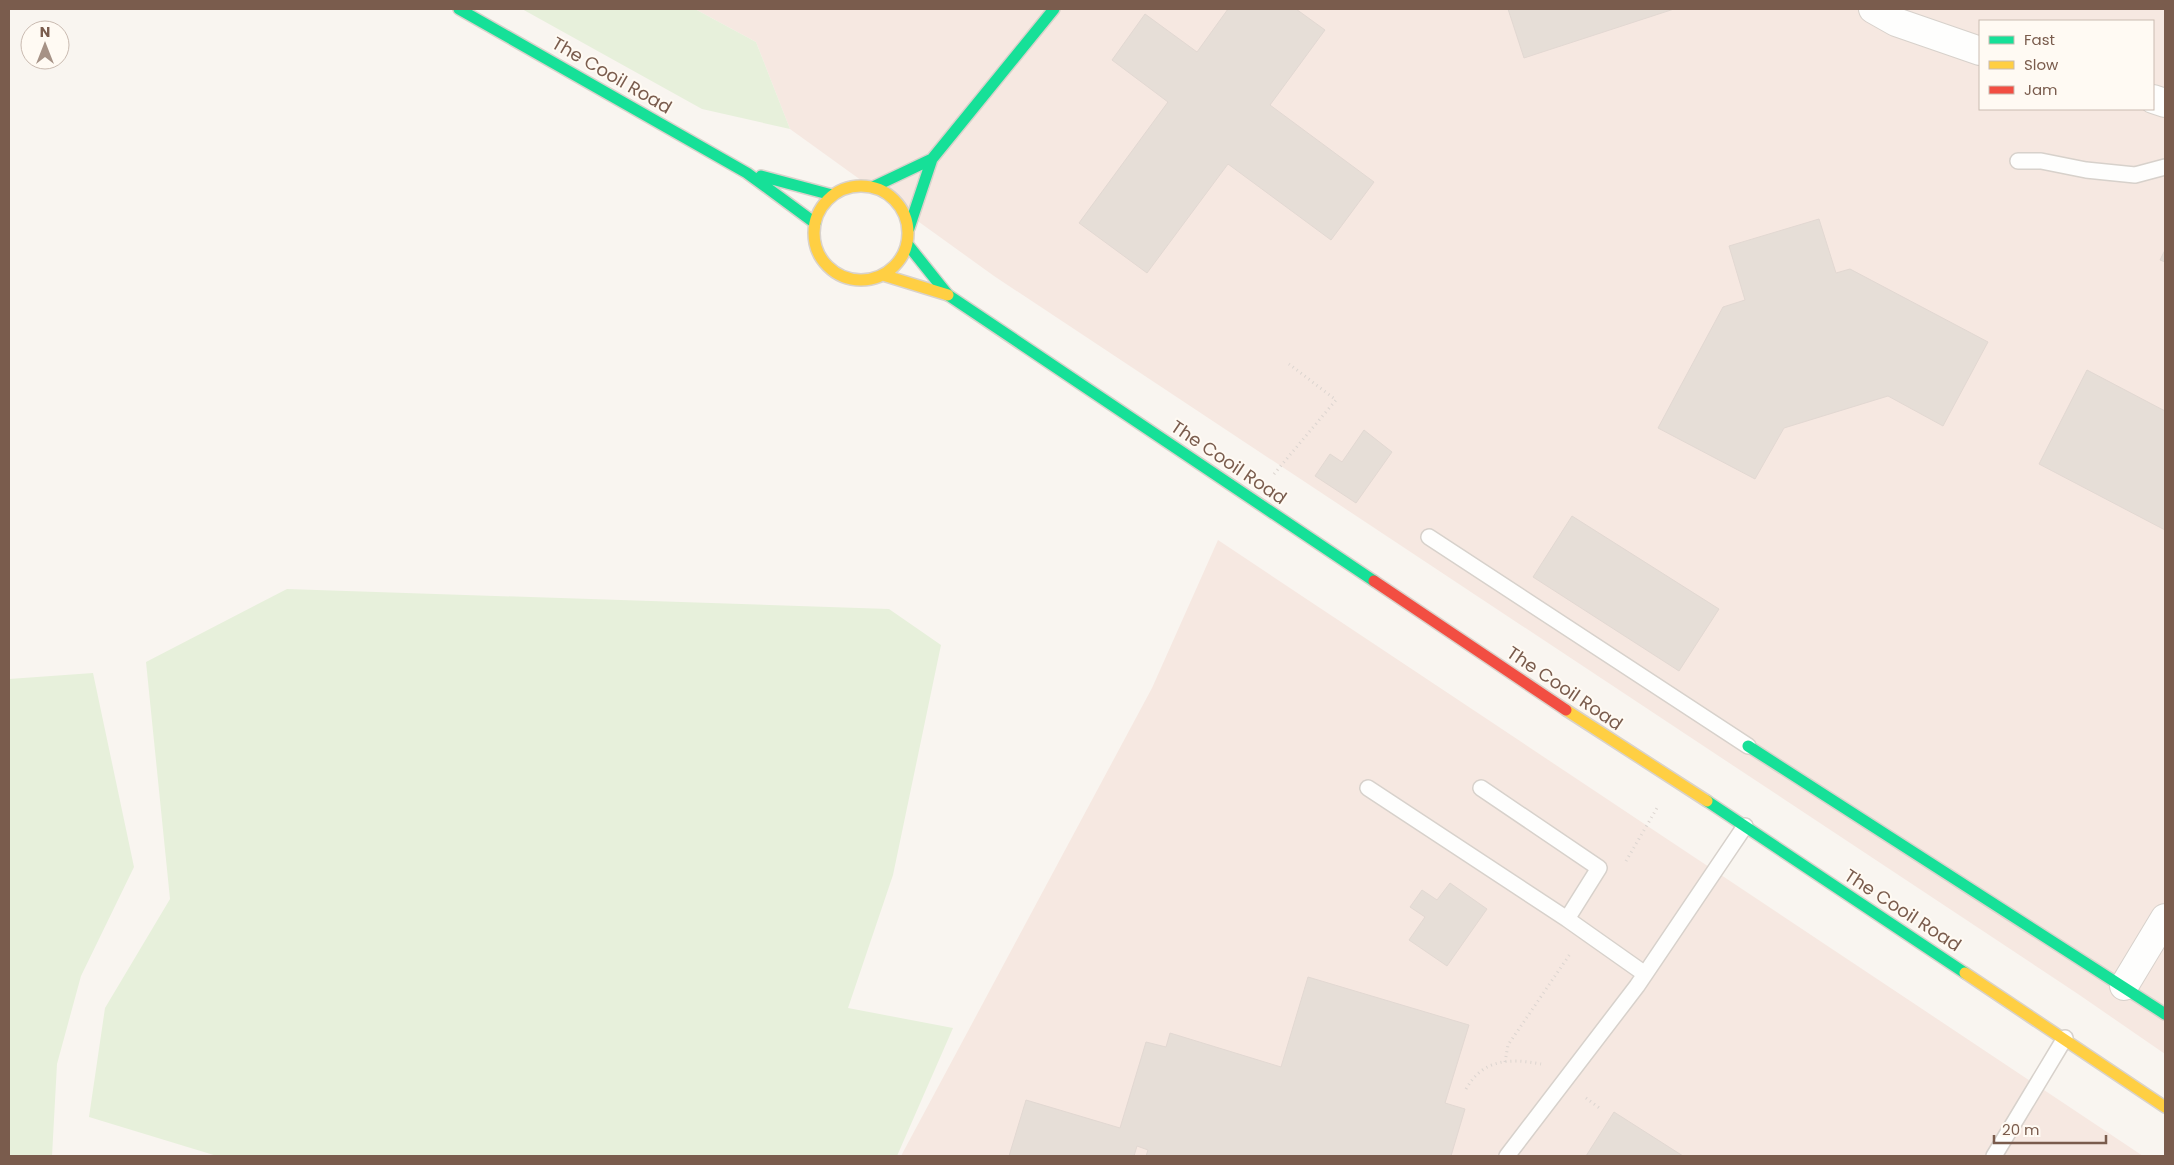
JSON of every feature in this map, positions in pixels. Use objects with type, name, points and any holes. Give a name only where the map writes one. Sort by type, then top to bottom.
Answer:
[{"type":"main road","name":"The Cooil Road","points":[[459,9],[747,173],[815,223]]},
{"type":"main road","points":[[909,228],[905,214],[897,202],[886,192],[873,187],[858,185],[844,188],[832,195],[821,208],[815,223],[814,238],[818,253],[827,266],[839,275],[853,280],[869,280],[884,275],[894,268],[908,245],[909,228],[932,158],[1054,9]]},
{"type":"main road","points":[[873,187],[932,158]]},
{"type":"main road","name":"The Cooil Road","points":[[747,173],[832,195]]},
{"type":"main road","name":"The Cooil Road","points":[[908,245],[948,295]]},
{"type":"main road","name":"The Cooil Road","points":[[884,275],[948,295],[1593,728],[1745,826],[2065,1038],[2165,1107]]},
{"type":"main road","points":[[1748,746],[2165,1014]]},
{"type":"street","points":[[1873,9],[1896,22],[1979,51]]},
{"type":"street","points":[[2124,986],[2165,918]]},
{"type":"lane","points":[[2018,161],[2042,161],[2086,170],[2135,175],[2165,167]]},
{"type":"lane","points":[[1429,537],[1748,746]]},
{"type":"lane","points":[[1368,788],[1567,919],[1646,974]]},
{"type":"lane","points":[[1481,788],[1599,868],[1567,919]]},
{"type":"lane","points":[[1507,1156],[1646,974],[1745,826]]},
{"type":"lane","points":[[1994,1156],[2065,1038]]},
{"type":"path","points":[[1253,500],[1336,400],[1289,364]]},
{"type":"path","points":[[1466,1089],[1473,1076],[1486,1067],[1505,1062],[1525,1061],[1541,1064]]},
{"type":"path","points":[[1586,1098],[1602,1110]]},
{"type":"shaded area","points":[[695,9],[2165,9],[2165,1054],[2078,994],[994,276],[790,129],[756,42]]},
{"type":"shaded area","points":[[1218,540],[2143,1156],[901,1156],[1152,688]]},
{"type":"green space","points":[[522,9],[695,9],[756,42],[790,129],[702,109]]},
{"type":"green space","points":[[287,589],[889,609],[941,645],[893,875],[848,1008],[953,1028],[897,1156],[217,1156],[89,1117],[105,1008],[170,899],[146,662]]},
{"type":"green space","points":[[93,673],[134,867],[81,976],[57,1064],[52,1156],[9,1156],[9,679]]},
{"type":"building","points":[[1228,9],[1296,9],[1325,30],[1270,105],[1374,182],[1331,240],[1228,164],[1147,273],[1079,223],[1168,102],[1112,60],[1145,14],[1197,52]]},
{"type":"building","points":[[1508,9],[1674,9],[1524,58]]},
{"type":"building","points":[[1819,219],[1836,273],[1850,269],[1988,342],[1943,426],[1888,396],[1784,428],[1755,479],[1658,428],[1723,307],[1745,300],[1729,246]]},
{"type":"building","points":[[2165,250],[2165,262],[2160,260]]},
{"type":"building","points":[[2087,370],[2165,411],[2165,530],[2039,464]]},
{"type":"building","points":[[1364,430],[1392,452],[1356,503],[1315,476],[1330,454],[1342,462]]},
{"type":"building","points":[[1572,516],[1719,609],[1679,671],[1533,577]]},
{"type":"building","points":[[1450,883],[1487,909],[1447,966],[1409,940],[1425,917],[1410,907],[1422,890],[1437,900]]},
{"type":"building","points":[[1308,977],[1469,1025],[1445,1103],[1465,1109],[1451,1156],[1146,1156],[1148,1150],[1137,1146],[1134,1156],[1009,1156],[1026,1100],[1120,1128],[1146,1042],[1166,1047],[1170,1033],[1281,1067]]},
{"type":"building","points":[[1614,1112],[1683,1156],[1586,1156]]},
{"type":"traffic: fast","points":[[459,9],[747,173],[815,223]]},
{"type":"traffic: fast","points":[[909,228],[932,159],[1054,9]]},
{"type":"traffic: fast","points":[[873,187],[932,159]]},
{"type":"traffic: fast","points":[[761,176],[832,195]]},
{"type":"traffic: fast","points":[[908,245],[948,295],[1374,581]]},
{"type":"traffic: fast","points":[[1748,746],[2165,1014]]},
{"type":"traffic: fast","points":[[1707,801],[1965,973]]},
{"type":"traffic: slow","points":[[852,186],[870,186],[895,199],[905,215],[908,233],[905,251],[895,267],[870,280],[852,280],[827,267],[814,242],[814,224],[827,199],[852,186]]},
{"type":"traffic: slow","points":[[883,275],[948,295]]},
{"type":"traffic: slow","points":[[1566,710],[1707,801]]},
{"type":"traffic: slow","points":[[1965,973],[2165,1107]]},
{"type":"traffic: jam","points":[[1374,581],[1566,710]]}]
